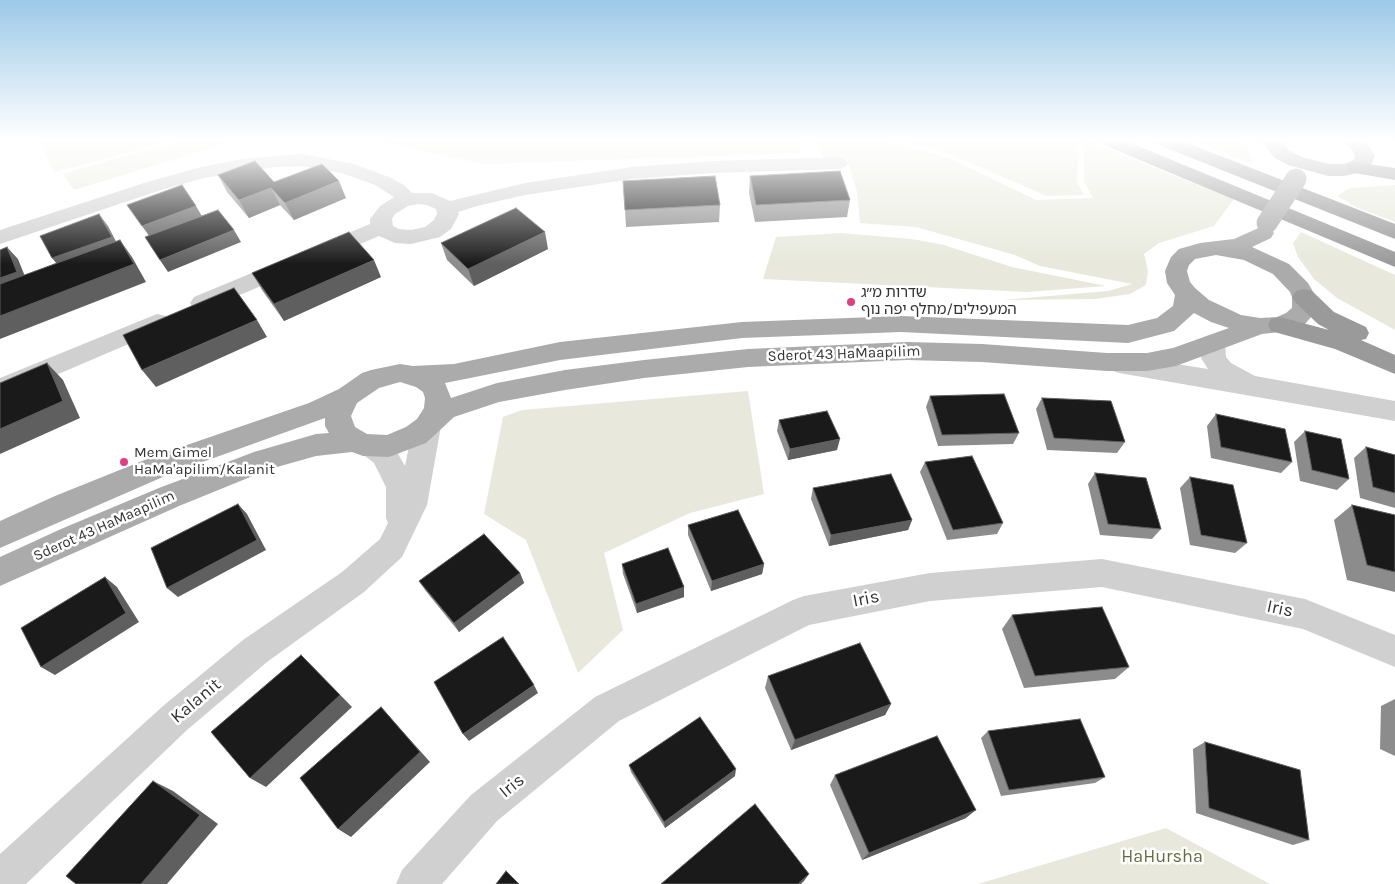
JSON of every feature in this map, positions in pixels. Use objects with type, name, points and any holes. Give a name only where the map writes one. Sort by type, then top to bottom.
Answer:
[{"type":"highway","points":[[1212,182],[1395,260]]},
{"type":"highway","points":[[1271,182],[1395,232]]},
{"type":"highway","points":[[1304,297],[1326,318],[1338,326],[1395,350]]},
{"type":"highway","points":[[1270,326],[1302,330],[1344,343],[1395,365]]},
{"type":"main road","points":[[1294,182],[1265,228],[1262,244],[1266,253],[1292,278],[1304,297]]},
{"type":"main road","points":[[1265,228],[1241,244],[1200,250],[1188,254],[1179,262],[1176,271],[1179,283],[1187,294],[1201,306],[1219,316],[1239,323],[1270,326]]},
{"type":"main road","points":[[1216,248],[1250,254],[1281,269]]},
{"type":"main road","name":"Sderot 43 HaMaapilim","points":[[414,375],[454,373],[560,351],[639,340],[771,328],[901,324],[1128,334],[1165,325],[1184,310],[1187,294]]},
{"type":"main road","name":"Sderot 43 HaMaapilim","points":[[429,423],[445,410],[510,390],[644,369],[748,358],[907,351],[982,353],[1108,362],[1147,362],[1176,357],[1213,343],[1295,319],[1304,310],[1304,297]]},
{"type":"main road","points":[[0,535],[65,505],[162,465],[318,410],[348,396],[371,380],[400,373],[414,375],[434,387],[438,398],[437,409],[429,423],[416,435],[389,446],[364,444],[345,435],[339,426],[338,416],[341,406],[348,396]]},
{"type":"main road","name":"Sderot 43 HaMaapilim","points":[[0,572],[160,500],[264,460],[316,445],[364,444]]},
{"type":"street","points":[[0,237],[168,182]]},
{"type":"street","points":[[384,182],[397,189],[407,199]]},
{"type":"street","points":[[447,208],[525,189],[570,182]]},
{"type":"street","points":[[407,199],[432,199],[440,202],[447,208],[448,214],[443,224],[432,232],[422,235],[411,237],[396,236],[388,233],[382,227],[381,219],[384,213],[394,205],[407,199]]},
{"type":"street","points":[[0,388],[382,227]]},
{"type":"street","points":[[1213,343],[1214,358],[1222,370],[1251,385]]},
{"type":"street","points":[[1108,362],[1395,411]]},
{"type":"street","name":"Kalanit","points":[[0,881],[175,718],[255,651],[353,582],[391,548],[412,505],[429,423]]},
{"type":"street","points":[[364,444],[384,455],[400,487],[400,532]]},
{"type":"street","name":"Iris","points":[[416,884],[484,808],[607,709],[804,611],[930,586],[1102,573],[1305,614],[1395,651]]},
{"type":"green space","points":[[69,182],[99,182],[74,190]]},
{"type":"green space","points":[[854,182],[999,182],[1036,200],[1093,198],[1084,182],[1192,182],[1234,199],[1214,226],[1159,243],[1144,254],[1148,271],[1146,285],[1130,294],[1095,299],[1002,300],[1108,291],[1132,284],[1040,266],[1015,255],[916,227],[860,223],[857,192]]},
{"type":"green space","points":[[1015,182],[1078,182],[1084,195],[1047,196]]},
{"type":"green space","points":[[1395,185],[1395,222],[1358,208],[1337,196],[1350,188]]},
{"type":"green space","points":[[1301,232],[1395,275],[1395,330],[1337,298],[1314,279],[1298,257],[1293,243]]},
{"type":"green space","points":[[841,233],[912,239],[944,245],[1012,267],[1106,286],[1027,292],[763,279],[776,237]]},
{"type":"green space","points":[[748,391],[764,494],[690,513],[604,553],[623,630],[578,673],[526,540],[484,514],[503,417],[522,410]]},
{"type":"green space","name":"HaHursha","points":[[1166,828],[1270,884],[978,884]]},
{"type":"building","points":[[224,182],[336,182],[285,203],[271,188],[239,200]]},
{"type":"building","points":[[623,182],[716,182],[720,205],[625,210]]},
{"type":"building","points":[[751,182],[844,182],[850,200],[756,205]]},
{"type":"building","points":[[182,185],[196,206],[142,226],[127,205]]},
{"type":"building","points":[[516,208],[545,232],[468,269],[441,243]]},
{"type":"building","points":[[218,210],[234,230],[160,260],[145,237]]},
{"type":"building","points":[[99,214],[112,237],[52,258],[40,236]]},
{"type":"building","points":[[349,232],[374,260],[274,304],[252,273]]},
{"type":"building","points":[[120,240],[134,264],[0,316],[0,284]]},
{"type":"building","points":[[7,247],[17,272],[0,278],[0,250]]},
{"type":"building","points":[[234,288],[257,320],[142,370],[123,335]]},
{"type":"building","points":[[47,363],[63,401],[0,429],[0,383]]},
{"type":"building","points":[[1004,394],[1019,433],[942,435],[930,396]]},
{"type":"building","points":[[1042,398],[1111,401],[1125,442],[1054,438]]},
{"type":"building","points":[[827,411],[840,439],[790,449],[779,420]]},
{"type":"building","points":[[1216,414],[1285,429],[1292,462],[1221,447]]},
{"type":"building","points":[[1305,431],[1341,439],[1349,479],[1312,470]]},
{"type":"building","points":[[1366,447],[1395,455],[1395,493],[1373,487]]},
{"type":"building","points":[[972,456],[1003,523],[953,530],[925,462]]},
{"type":"building","points":[[1095,473],[1146,478],[1161,529],[1108,524]]},
{"type":"building","points":[[891,474],[912,520],[831,535],[813,488]]},
{"type":"building","points":[[1190,477],[1233,485],[1247,543],[1201,535]]},
{"type":"building","points":[[238,504],[257,540],[167,588],[151,548]]},
{"type":"building","points":[[1352,505],[1395,515],[1395,572],[1367,565]]},
{"type":"building","points":[[738,510],[764,564],[712,581],[688,525]]},
{"type":"building","points":[[484,534],[520,573],[454,623],[419,581]]},
{"type":"building","points":[[668,548],[684,587],[636,604],[622,564]]},
{"type":"building","points":[[105,577],[126,613],[41,667],[21,628]]},
{"type":"building","points":[[1102,607],[1129,667],[1035,676],[1012,615]]},
{"type":"building","points":[[503,637],[534,685],[463,734],[434,682]]},
{"type":"building","points":[[860,643],[891,704],[795,740],[768,676]]},
{"type":"building","points":[[301,655],[340,695],[250,778],[211,732]]},
{"type":"building","points":[[381,707],[420,752],[338,829],[300,778]]},
{"type":"building","points":[[700,717],[736,769],[664,822],[629,765]]},
{"type":"building","points":[[1080,719],[1105,777],[1009,790],[988,731]]},
{"type":"building","points":[[937,736],[976,810],[869,853],[835,775]]},
{"type":"building","points":[[1205,742],[1300,770],[1309,840],[1209,808]]},
{"type":"building","points":[[153,781],[200,815],[141,884],[76,884],[66,876]]},
{"type":"building","points":[[755,804],[809,874],[798,884],[661,884]]},
{"type":"building","points":[[506,871],[519,884],[496,884]]},
{"type":"place","name":"שדרות מ״ג המעפילים/מחלף יפה נוף","points":[[851,302]]},
{"type":"place","name":"Mem Gimel HaMa'apilim/Kalanit","points":[[124,462]]}]
